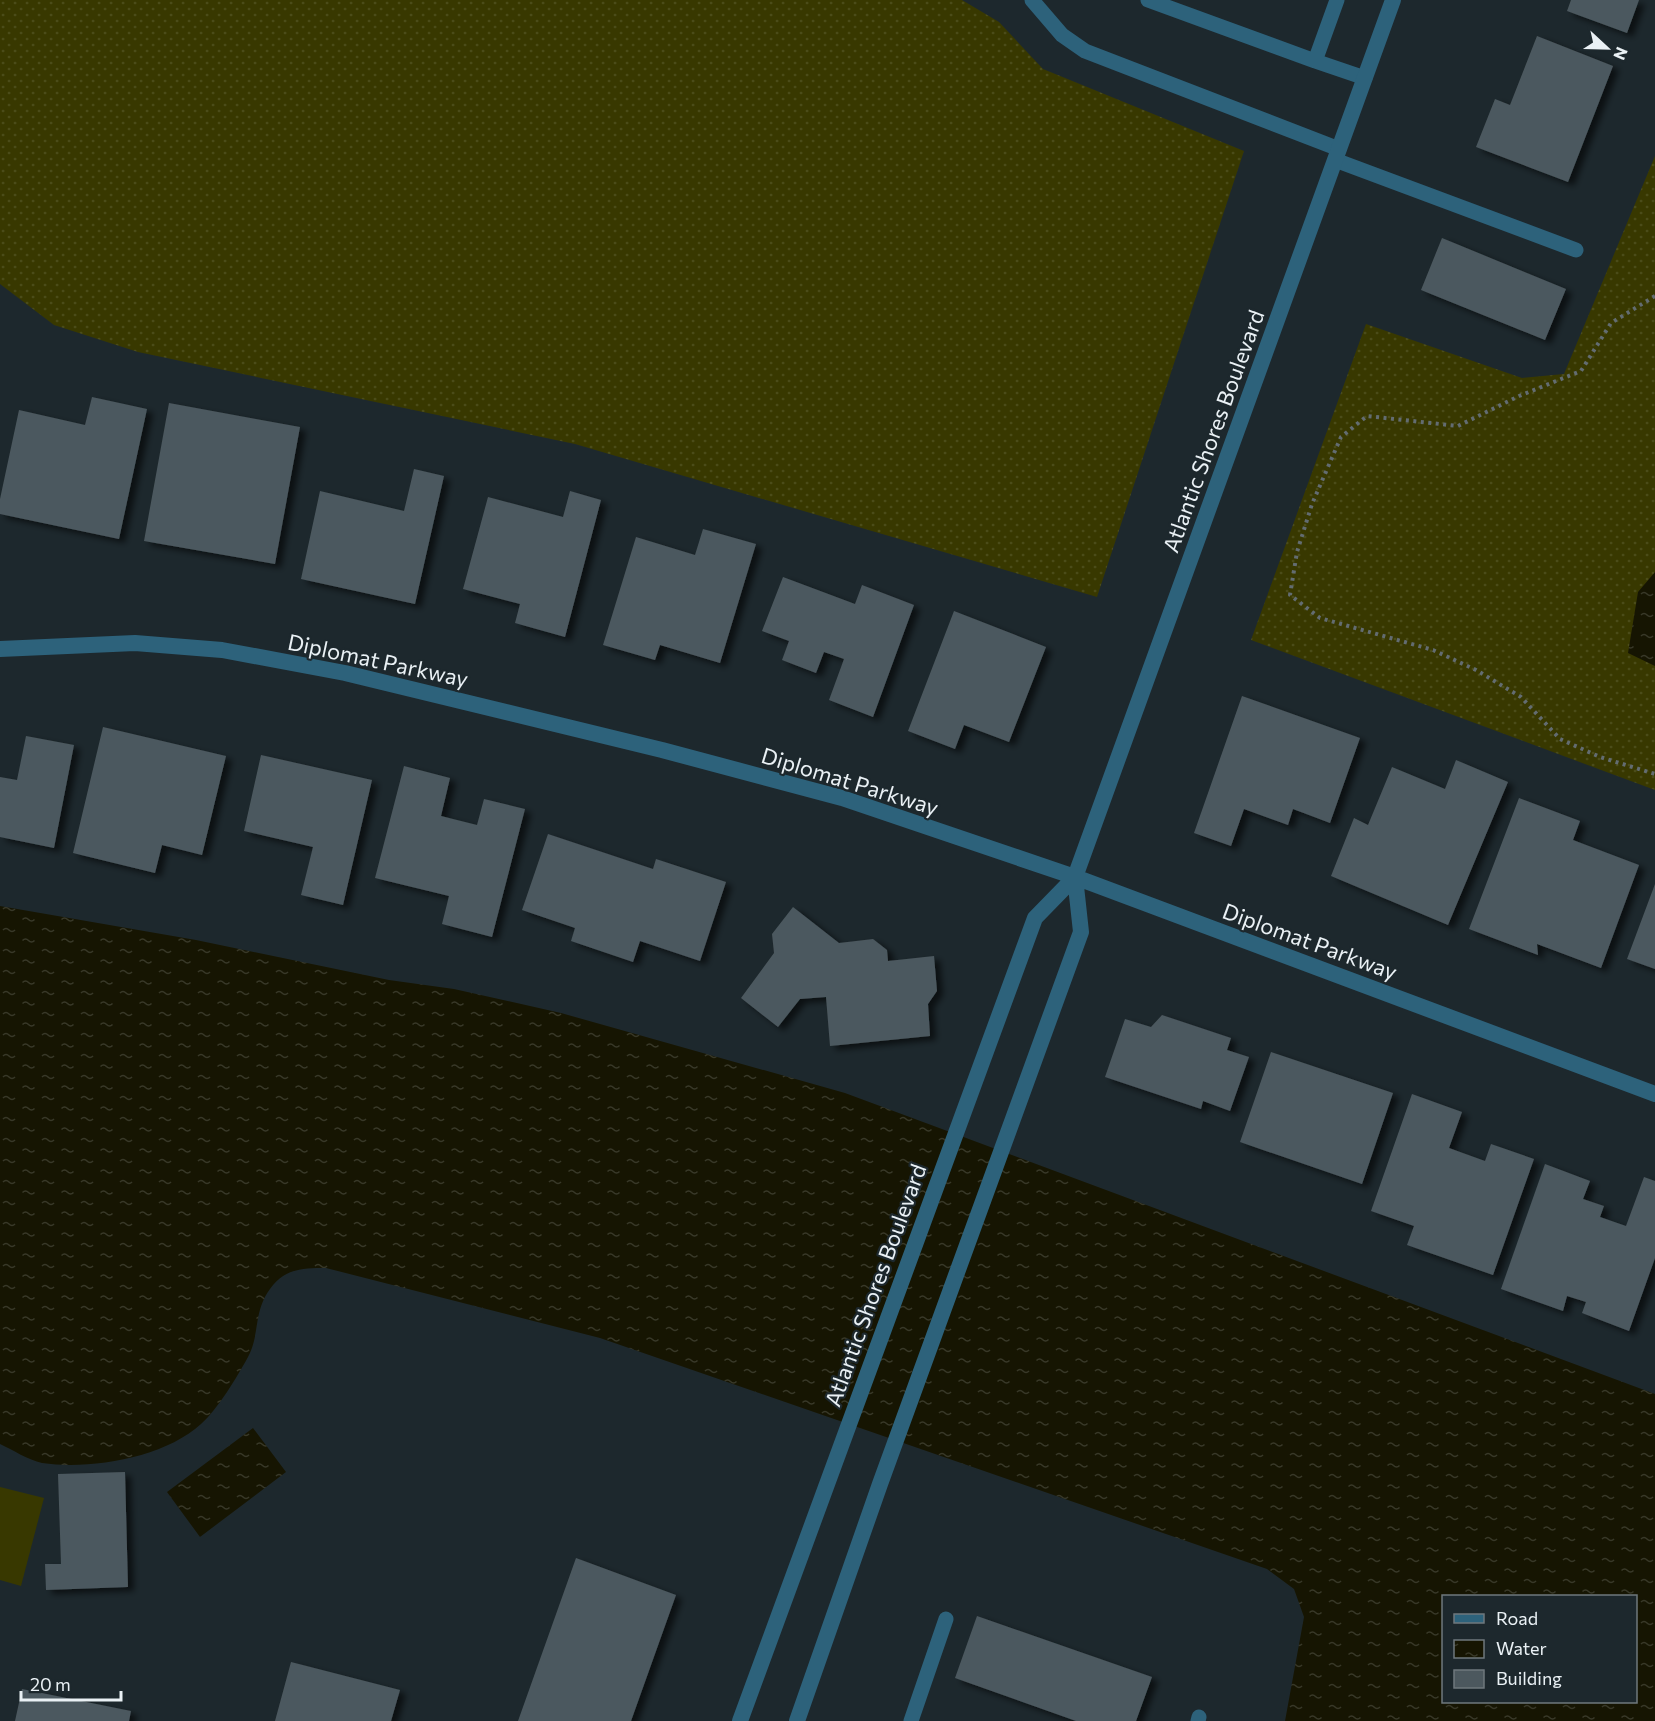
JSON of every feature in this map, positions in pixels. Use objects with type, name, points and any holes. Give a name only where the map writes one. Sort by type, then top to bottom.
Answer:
[{"type":"street","name":"Atlantic Shores Boulevard","points":[[740,1721],[1035,918],[1075,878],[1393,0]]},
{"type":"street","name":"Diplomat Parkway","points":[[0,649],[135,643],[222,651],[345,673],[662,750],[831,795],[1075,878],[1655,1094]]},
{"type":"street","name":"Atlantic Shores Boulevard","points":[[797,1721],[880,1484],[1081,932],[1075,878]]},
{"type":"lane","points":[[1032,0],[1062,36],[1085,51],[1576,250]]},
{"type":"lane","points":[[1148,0],[1315,62],[1365,78]]},
{"type":"lane","points":[[1315,62],[1337,0]]},
{"type":"lane","points":[[916,1720],[946,1619]]},
{"type":"path","points":[[1655,296],[1611,323],[1581,371],[1519,396],[1458,426],[1367,416],[1341,437],[1312,504],[1297,552],[1290,595],[1320,618],[1433,650],[1476,670],[1521,697],[1560,739],[1600,757],[1655,774]]},
{"type":"shaded area","points":[[0,0],[962,0],[999,22],[1043,69],[1244,151],[1097,597],[575,444],[138,352],[54,325],[0,284]]},
{"type":"shaded area","points":[[1655,156],[1655,790],[1251,640],[1366,324],[1522,378],[1564,374]]},
{"type":"shaded area","points":[[0,1487],[44,1498],[21,1586],[0,1580]]},
{"type":"water","points":[[1655,572],[1655,666],[1628,653],[1638,592]]},
{"type":"water","points":[[0,906],[196,940],[389,980],[454,989],[561,1013],[845,1093],[1655,1394],[1655,1721],[1285,1721],[1304,1617],[1294,1589],[1267,1569],[600,1338],[326,1268],[303,1269],[289,1273],[270,1289],[261,1306],[252,1349],[244,1365],[214,1410],[186,1436],[147,1453],[104,1463],[61,1465],[42,1463],[0,1444]]},
{"type":"water","points":[[253,1428],[286,1472],[200,1537],[167,1492]]},
{"type":"building","points":[[1571,0],[1639,0],[1627,33],[1567,11]]},
{"type":"building","points":[[1537,36],[1613,66],[1568,182],[1476,147],[1495,99],[1510,105]]},
{"type":"building","points":[[1442,238],[1566,289],[1545,340],[1421,290]]},
{"type":"building","points":[[92,397],[147,409],[119,539],[0,514],[0,499],[19,410],[85,425]]},
{"type":"building","points":[[169,403],[300,427],[275,564],[144,541]]},
{"type":"building","points":[[414,469],[444,476],[415,604],[301,579],[320,491],[404,511]]},
{"type":"building","points":[[570,491],[601,500],[565,637],[515,623],[520,604],[463,589],[488,497],[563,517]]},
{"type":"building","points":[[703,529],[756,544],[720,663],[660,645],[655,660],[603,645],[636,537],[695,555]]},
{"type":"building","points":[[783,577],[855,604],[862,585],[914,605],[873,717],[829,700],[844,659],[824,652],[816,673],[782,660],[789,641],[762,631]]},
{"type":"building","points":[[954,611],[1046,647],[1009,742],[964,725],[955,749],[908,731]]},
{"type":"building","points":[[1242,696],[1360,738],[1330,823],[1293,809],[1288,825],[1244,809],[1231,846],[1194,833]]},
{"type":"building","points":[[103,727],[226,756],[202,855],[162,845],[155,873],[73,853]]},
{"type":"building","points":[[26,736],[74,745],[54,848],[0,837],[0,777],[17,780]]},
{"type":"building","points":[[261,755],[372,780],[343,905],[301,895],[313,847],[244,831]]},
{"type":"building","points":[[1456,760],[1508,782],[1448,925],[1331,876],[1354,818],[1368,825],[1392,767],[1445,789]]},
{"type":"building","points":[[404,766],[450,778],[441,816],[477,825],[484,799],[525,809],[492,937],[442,924],[449,896],[375,878]]},
{"type":"building","points":[[1519,798],[1580,821],[1573,840],[1639,865],[1601,968],[1537,944],[1538,955],[1469,929]]},
{"type":"building","points":[[548,834],[653,869],[656,859],[726,882],[700,961],[640,941],[633,962],[571,941],[575,928],[522,910]]},
{"type":"building","points":[[1655,884],[1655,969],[1627,959]]},
{"type":"building","points":[[793,907],[839,943],[873,939],[887,950],[888,961],[934,956],[937,991],[928,1004],[930,1036],[830,1046],[826,997],[800,999],[778,1027],[741,998],[774,953],[772,934]]},
{"type":"building","points":[[1162,1015],[1231,1038],[1227,1050],[1249,1057],[1230,1111],[1203,1101],[1201,1109],[1105,1077],[1125,1019],[1151,1027]]},
{"type":"building","points":[[1271,1052],[1393,1093],[1362,1184],[1240,1142]]},
{"type":"building","points":[[1412,1094],[1462,1112],[1449,1148],[1485,1161],[1491,1144],[1534,1159],[1493,1275],[1407,1245],[1414,1226],[1371,1211]]},
{"type":"building","points":[[1545,1164],[1590,1181],[1583,1199],[1604,1206],[1600,1217],[1626,1226],[1644,1177],[1655,1181],[1655,1258],[1629,1331],[1582,1313],[1586,1302],[1567,1296],[1563,1311],[1501,1289]]},
{"type":"building","points":[[125,1472],[128,1587],[46,1590],[45,1564],[61,1564],[58,1474]]},
{"type":"building","points":[[576,1558],[676,1595],[631,1721],[518,1721]]},
{"type":"building","points":[[977,1616],[1152,1677],[1136,1721],[1076,1721],[955,1678]]},
{"type":"building","points":[[291,1662],[400,1690],[391,1721],[275,1721]]},
{"type":"building","points":[[22,1689],[131,1711],[129,1721],[15,1721]]}]
